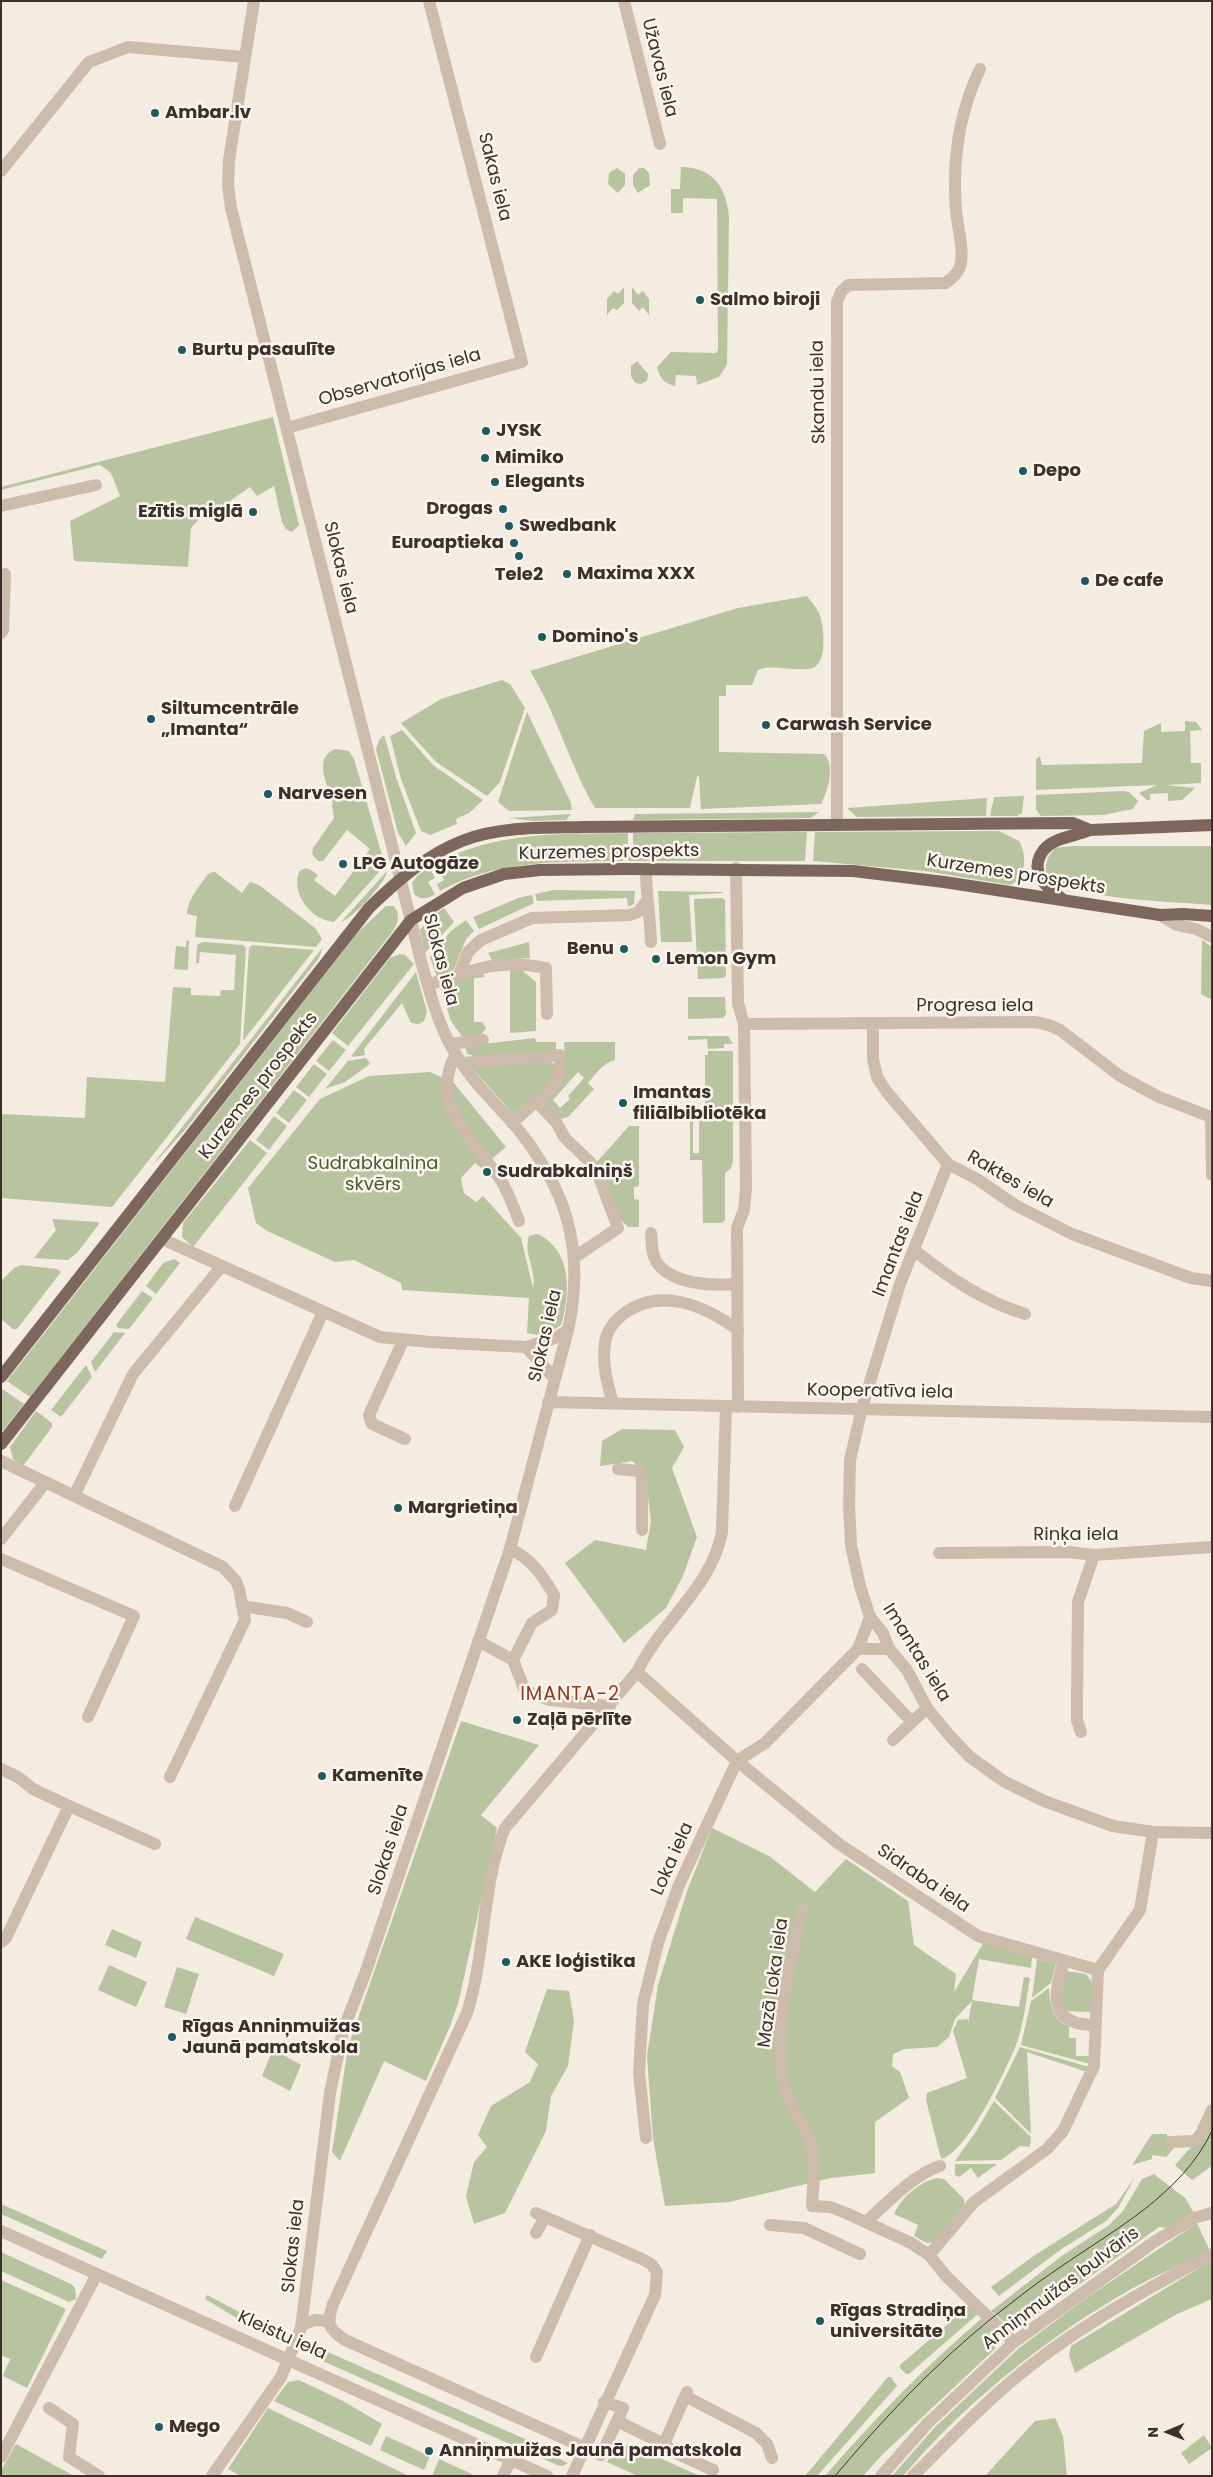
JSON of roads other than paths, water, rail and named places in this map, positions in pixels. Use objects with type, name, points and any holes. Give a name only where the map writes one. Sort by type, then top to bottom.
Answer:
[{"type":"main road","name":"Kurzemes prospekts","points":[[1,1376],[340,942],[369,908],[401,878],[428,858],[463,841],[504,831],[584,827],[1072,823],[1090,830],[1212,825]]},
{"type":"main road","points":[[1062,899],[1046,886],[1040,877],[1037,866],[1039,856],[1047,845],[1090,830]]},
{"type":"main road","name":"Kurzemes prospekts","points":[[1,1444],[411,920],[463,888],[504,874],[540,870],[736,868],[853,871],[935,880],[1046,899],[1062,899],[1160,915],[1212,916]]},
{"type":"street","name":"Slokas iela","points":[[212,2476],[281,2377],[290,2359],[302,2325],[330,2093],[340,2044],[510,1549],[568,1330],[573,1307],[575,1257],[568,1220],[556,1189],[536,1153],[456,1054],[438,1020],[411,920],[287,428],[251,293],[228,186],[229,160],[254,1]]},
{"type":"street","name":"Sakas iela","points":[[429,1],[522,362]]},
{"type":"street","name":"Užavas iela","points":[[624,1],[660,144]]},
{"type":"street","points":[[1,172],[89,62],[128,47],[244,57]]},
{"type":"street","name":"Skandu iela","points":[[837,825],[837,302],[841,292],[848,285],[946,283],[961,266],[962,254],[955,193],[956,150],[966,105],[980,69]]},
{"type":"street","name":"Observatorijas iela","points":[[287,428],[522,362]]},
{"type":"street","points":[[1,506],[96,485]]},
{"type":"street","points":[[1,633],[3,630],[5,574]]},
{"type":"street","points":[[646,868],[646,902],[650,918],[651,942]]},
{"type":"street","points":[[604,2402],[623,2408],[601,2455],[345,2340],[332,2331],[328,2321],[333,2304],[467,2013],[476,1987],[496,1854],[505,1828],[637,1672],[648,1650],[706,1574],[719,1549],[722,1532],[738,1330],[737,1228],[744,1210],[746,1188],[744,1024],[738,1003],[736,868]]},
{"type":"street","points":[[460,974],[468,952],[480,940],[532,918],[630,915],[638,912],[646,902]]},
{"type":"street","points":[[1160,915],[1177,925],[1212,937]]},
{"type":"street","points":[[428,985],[499,964],[520,963],[546,968],[547,1014]]},
{"type":"street","name":"Progresa iela","points":[[744,1024],[1034,1022],[1049,1025],[1060,1030],[1120,1076],[1159,1097],[1211,1117]]},
{"type":"street","name":"Raktes iela","points":[[873,1023],[873,1059],[878,1077],[886,1092],[948,1164],[976,1179],[1015,1205],[1072,1234],[1191,1278],[1212,1281]]},
{"type":"street","points":[[483,1040],[456,1054],[448,1069],[447,1082],[453,1114],[462,1131],[500,1178],[519,1221]]},
{"type":"street","points":[[456,1054],[560,1055],[560,1075],[551,1088],[512,1123]]},
{"type":"street","points":[[536,1102],[556,1122],[565,1138],[591,1163],[599,1177],[618,1228],[575,1257]]},
{"type":"street","points":[[1211,1117],[1212,1175]]},
{"type":"street","name":"Imantas iela","points":[[948,1164],[900,1284],[862,1408],[850,1460],[849,1506],[852,1551],[870,1617],[883,1633],[889,1649],[907,1670],[927,1708],[970,1757],[1005,1782],[1082,1816],[1113,1826],[1153,1832],[1212,1833]]},
{"type":"street","points":[[652,1233],[652,1248],[657,1262],[666,1271],[681,1279],[720,1285],[738,1284]]},
{"type":"street","points":[[162,1239],[380,1337],[403,1341],[526,1347],[555,1338],[568,1330]]},
{"type":"street","points":[[914,1250],[953,1280],[1002,1306],[1025,1314]]},
{"type":"street","points":[[74,1496],[133,1374],[221,1267]]},
{"type":"street","points":[[613,1404],[604,1373],[605,1342],[614,1322],[630,1310],[652,1300],[685,1304],[717,1314],[738,1330]]},
{"type":"street","points":[[235,1506],[323,1312]]},
{"type":"street","points":[[403,1341],[369,1415],[372,1424],[405,1439]]},
{"type":"street","points":[[526,1347],[555,1379]]},
{"type":"street","name":"Kooperatīva iela","points":[[548,1402],[1212,1417]]},
{"type":"street","points":[[1,1461],[223,1567],[236,1581],[244,1620],[170,1777]]},
{"type":"street","points":[[618,1470],[638,1471],[642,1477],[642,1530]]},
{"type":"street","points":[[1,1539],[45,1483]]},
{"type":"street","name":"Riņķa iela","points":[[939,1553],[1069,1552],[1094,1555],[1212,1547]]},
{"type":"street","points":[[510,1549],[522,1554],[539,1570],[554,1595],[552,1610],[532,1623],[513,1660]]},
{"type":"street","points":[[1081,1732],[1078,1720],[1077,1698],[1078,1602],[1094,1555]]},
{"type":"street","points":[[1,1559],[134,1616],[88,1717]]},
{"type":"street","points":[[242,1606],[287,1613],[307,1622]]},
{"type":"street","points":[[737,1761],[765,1743],[858,1650],[870,1617]]},
{"type":"street","points":[[478,1641],[513,1660],[525,1691],[550,1700],[610,1706]]},
{"type":"street","points":[[858,1650],[889,1649]]},
{"type":"street","points":[[862,1669],[912,1722]]},
{"type":"street","name":"Sidraba iela","points":[[637,1672],[737,1761],[838,1844],[978,1936],[1098,1970]]},
{"type":"street","points":[[894,1740],[927,1708]]},
{"type":"street","name":"Loka iela","points":[[646,2138],[639,2073],[643,2004],[658,1943],[679,1885],[737,1761]]},
{"type":"street","points":[[1,1769],[69,1806],[155,1844]]},
{"type":"street","points":[[1,1942],[6,1938],[69,1806]]},
{"type":"street","points":[[929,2255],[974,2202],[1056,2141],[1063,2131],[1094,2066],[1098,1970],[1140,1910],[1153,1832]]},
{"type":"street","name":"Mazā Loka iela","points":[[802,1908],[791,1966],[780,2046],[784,2087],[795,2115],[810,2141],[814,2164],[812,2206],[830,2207],[866,2222]]},
{"type":"street","points":[[1064,1961],[1056,2000],[1059,2012],[1064,2019],[1079,2025],[1096,2025]]},
{"type":"street","points":[[1170,2142],[1195,2141],[1201,2134],[1212,2110]]},
{"type":"street","points":[[940,2166],[927,2172],[897,2194],[866,2222],[911,2243],[929,2255],[946,2276],[1014,2342]]},
{"type":"street","name":"Anniņmuižas bulvāris","points":[[881,2476],[928,2422],[1014,2342],[1154,2242],[1194,2218],[1212,2213]]},
{"type":"street","points":[[536,2233],[540,2215],[642,2259],[652,2264],[657,2272],[655,2295],[604,2402],[572,2476]]},
{"type":"street","points":[[770,2225],[804,2228],[860,2254]]},
{"type":"street","name":"Kleistu iela","points":[[1,2231],[290,2359],[547,2476]]},
{"type":"street","points":[[536,2357],[590,2235]]},
{"type":"street","points":[[913,2476],[962,2426],[1030,2366],[1112,2310],[1212,2254]]},
{"type":"street","points":[[1,2457],[97,2274]]},
{"type":"street","points":[[302,2325],[315,2320],[328,2321]]},
{"type":"street","points":[[664,2444],[686,2394],[756,2433],[767,2444],[772,2458]]},
{"type":"street","points":[[49,2408],[73,2424],[69,2457],[99,2476]]},
{"type":"street","points":[[617,2421],[664,2444],[676,2453],[713,2470]]},
{"type":"street","points":[[503,2476],[511,2460]]},
{"type":"tram line","points":[[835,2476],[910,2393],[950,2354],[1033,2286],[1124,2224],[1165,2192],[1199,2154],[1212,2131]]},
{"type":"place","name":"Ambar.lv","points":[[155,113]]},
{"type":"place","name":"Salmo biroji","points":[[700,300]]},
{"type":"place","name":"Burtu pasaulīte","points":[[182,350]]},
{"type":"place","name":"JYSK","points":[[486,431]]},
{"type":"place","name":"Mimiko","points":[[485,458]]},
{"type":"place","name":"Depo","points":[[1023,471]]},
{"type":"place","name":"Elegants","points":[[495,482]]},
{"type":"place","name":"Drogas","points":[[503,509]]},
{"type":"place","name":"Ezītis miglā","points":[[253,512]]},
{"type":"place","name":"Swedbank","points":[[509,526]]},
{"type":"place","name":"Euroaptieka","points":[[514,543]]},
{"type":"place","name":"Tele2","points":[[519,556]]},
{"type":"place","name":"Maxima XXX","points":[[567,574]]},
{"type":"place","name":"De cafe","points":[[1085,581]]},
{"type":"place","name":"Domino's","points":[[542,637]]},
{"type":"place","name":"Siltumcentrāle „Imanta“","points":[[151,719]]},
{"type":"place","name":"Carwash Service","points":[[766,725]]},
{"type":"place","name":"Narvesen","points":[[268,794]]},
{"type":"place","name":"LPG Autogāze","points":[[343,864]]},
{"type":"place","name":"Benu","points":[[624,949]]},
{"type":"place","name":"Lemon Gym","points":[[656,959]]},
{"type":"place","name":"Imantas filiālbibliotēka","points":[[623,1103]]},
{"type":"place","name":"Sudrabkalniņš","points":[[487,1172]]},
{"type":"place","name":"Margrietiņa","points":[[398,1508]]},
{"type":"place","name":"Zaļā pērlīte","points":[[517,1720]]},
{"type":"place","name":"Kamenīte","points":[[322,1776]]},
{"type":"place","name":"AKE loģistika","points":[[506,1962]]},
{"type":"place","name":"Rīgas Anniņmuižas Jaunā pamatskola","points":[[172,2037]]},
{"type":"place","name":"Rīgas Stradiņa universitāte","points":[[820,2321]]},
{"type":"place","name":"Mego","points":[[159,2427]]},
{"type":"place","name":"Anniņmuižas Jaunā pamatskola","points":[[429,2451]]},
{"type":"district","name":"IMANTA-2","points":[[570,1695]]},
{"type":"park label","name":"Sudrabkalniņa skvērs","points":[[373,1174]]}]
